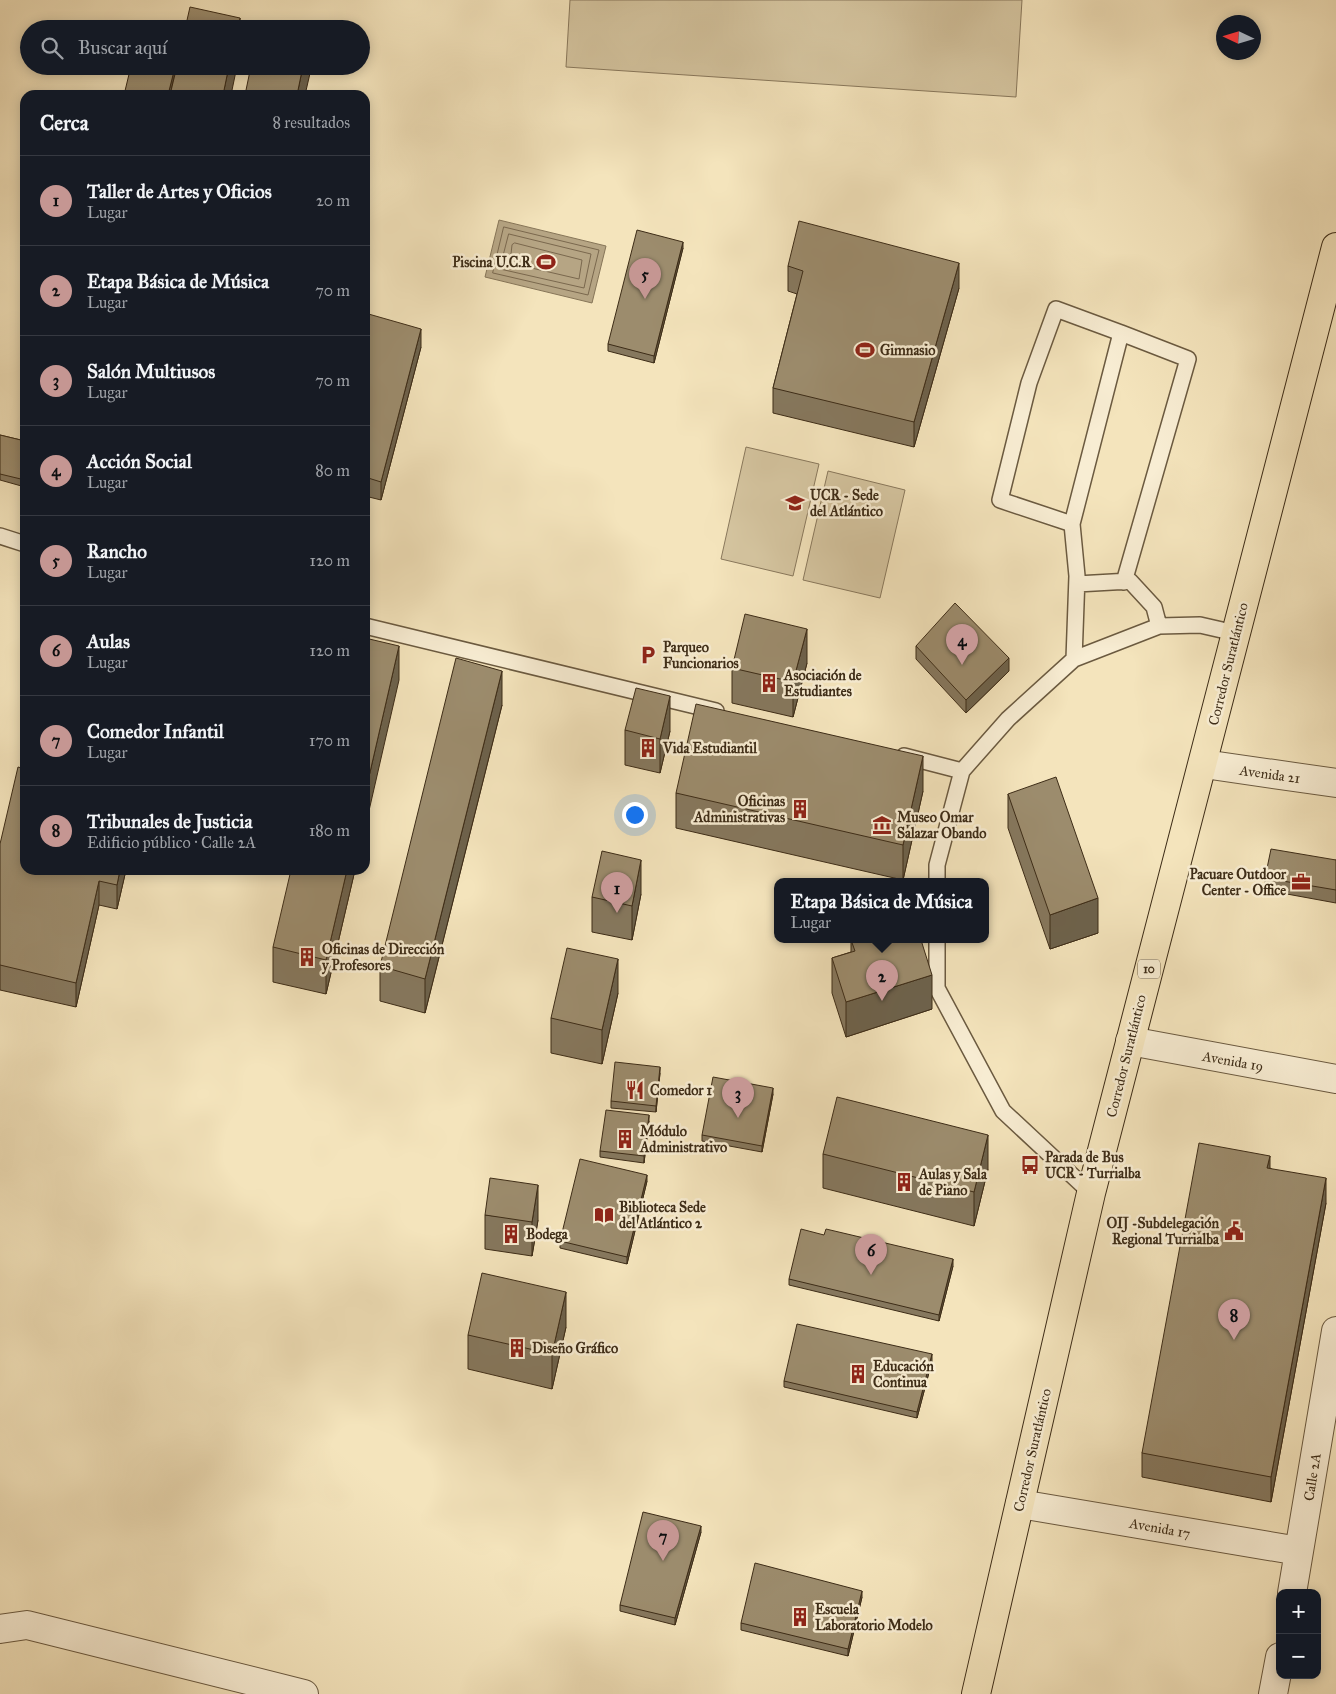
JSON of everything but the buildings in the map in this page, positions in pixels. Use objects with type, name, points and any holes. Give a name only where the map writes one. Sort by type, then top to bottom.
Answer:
[{"type":"main road","name":"Corredor Suratlántico","points":[[976,1694],[1091,1193],[1204,764],[1235,633],[1336,247]]},
{"type":"street","name":"Avenida 21","points":[[1204,764],[1336,783]]},
{"type":"street","name":"Avenida 19","points":[[1130,1041],[1336,1080]]},
{"type":"street","name":"Calle 2A","points":[[1293,1589],[1336,1331]]},
{"type":"street","name":"Avenida 17","points":[[1020,1504],[1299,1551]]},
{"type":"street","points":[[0,1629],[27,1625],[304,1694]]},
{"type":"street","points":[[1273,1694],[1276,1678]]},
{"type":"lane","points":[[1072,524],[1000,500],[1026,393],[1056,309],[1188,359],[1124,582]]},
{"type":"lane","points":[[1074,659],[1077,584],[1072,524],[1121,333]]},
{"type":"lane","points":[[0,536],[20,542]]},
{"type":"lane","points":[[1077,584],[1130,581],[1154,607],[1159,626]]},
{"type":"lane","points":[[937,878],[937,865],[962,771],[1008,719],[1074,659],[1159,626],[1200,624],[1235,633]]},
{"type":"lane","points":[[370,627],[731,715]]},
{"type":"lane","points":[[885,752],[962,771]]},
{"type":"lane","points":[[937,943],[937,988],[1004,1111],[1091,1193]]},
{"type":"shaded area","points":[[570,0],[1022,0],[1016,97],[566,67]]},
{"type":"shaded area","points":[[746,447],[819,464],[793,576],[721,559]]},
{"type":"shaded area","points":[[828,471],[905,490],[880,598],[803,580]]},
{"type":"water","name":"Piscina U.C.R","points":[[499,220],[606,246],[592,303],[485,277]]},
{"type":"place","name":"Piscina U.C.R","points":[[546,262]]},
{"type":"place","name":"Rancho","points":[[645,299]]},
{"type":"place","name":"Gimnasio","points":[[865,350]]},
{"type":"place","name":"UCR - Sede del Atlántico","points":[[795,503]]},
{"type":"place","name":"Parqueo Funcionarios","points":[[648,655]]},
{"type":"place","name":"Acción Social","points":[[962,665]]},
{"type":"place","name":"Asociación de Estudiantes","points":[[769,683]]},
{"type":"place","name":"Vida Estudiantil","points":[[648,748]]},
{"type":"place","name":"Oficinas Administrativas","points":[[800,809]]},
{"type":"place","name":"Museo Omar Salazar Obando","points":[[882,825]]},
{"type":"place","name":"Pacuare Outdoor Center - Office","points":[[1301,882]]},
{"type":"place","name":"Taller de Artes y Oficios","points":[[617,913]]},
{"type":"place","name":"Oficinas de Dirección y Profesores","points":[[307,957]]},
{"type":"place","name":"Etapa Básica de Música","points":[[882,1001]]},
{"type":"place","name":"Comedor 1","points":[[635,1090]]},
{"type":"place","name":"Salón Multiusos","points":[[738,1118]]},
{"type":"place","name":"Módulo Administrativo","points":[[625,1139]]},
{"type":"place","name":"Parada de Bus UCR - Turrialba","points":[[1030,1165]]},
{"type":"place","name":"Aulas y Sala de Piano","points":[[904,1182]]},
{"type":"place","name":"Biblioteca Sede del Atlántico 2","points":[[604,1215]]},
{"type":"place","name":"OIJ -Subdelegación Regional Turrialba","points":[[1234,1231]]},
{"type":"place","name":"Bodega","points":[[511,1234]]},
{"type":"place","name":"Aulas","points":[[871,1275]]},
{"type":"place","name":"Tribunales de Justicia","points":[[1234,1340]]},
{"type":"place","name":"Diseño Gráfico","points":[[517,1348]]},
{"type":"place","name":"Educación Continua","points":[[858,1374]]},
{"type":"place","name":"Comedor Infantil","points":[[663,1561]]},
{"type":"place","name":"Escuela Laboratorio Modelo","points":[[800,1617]]}]
